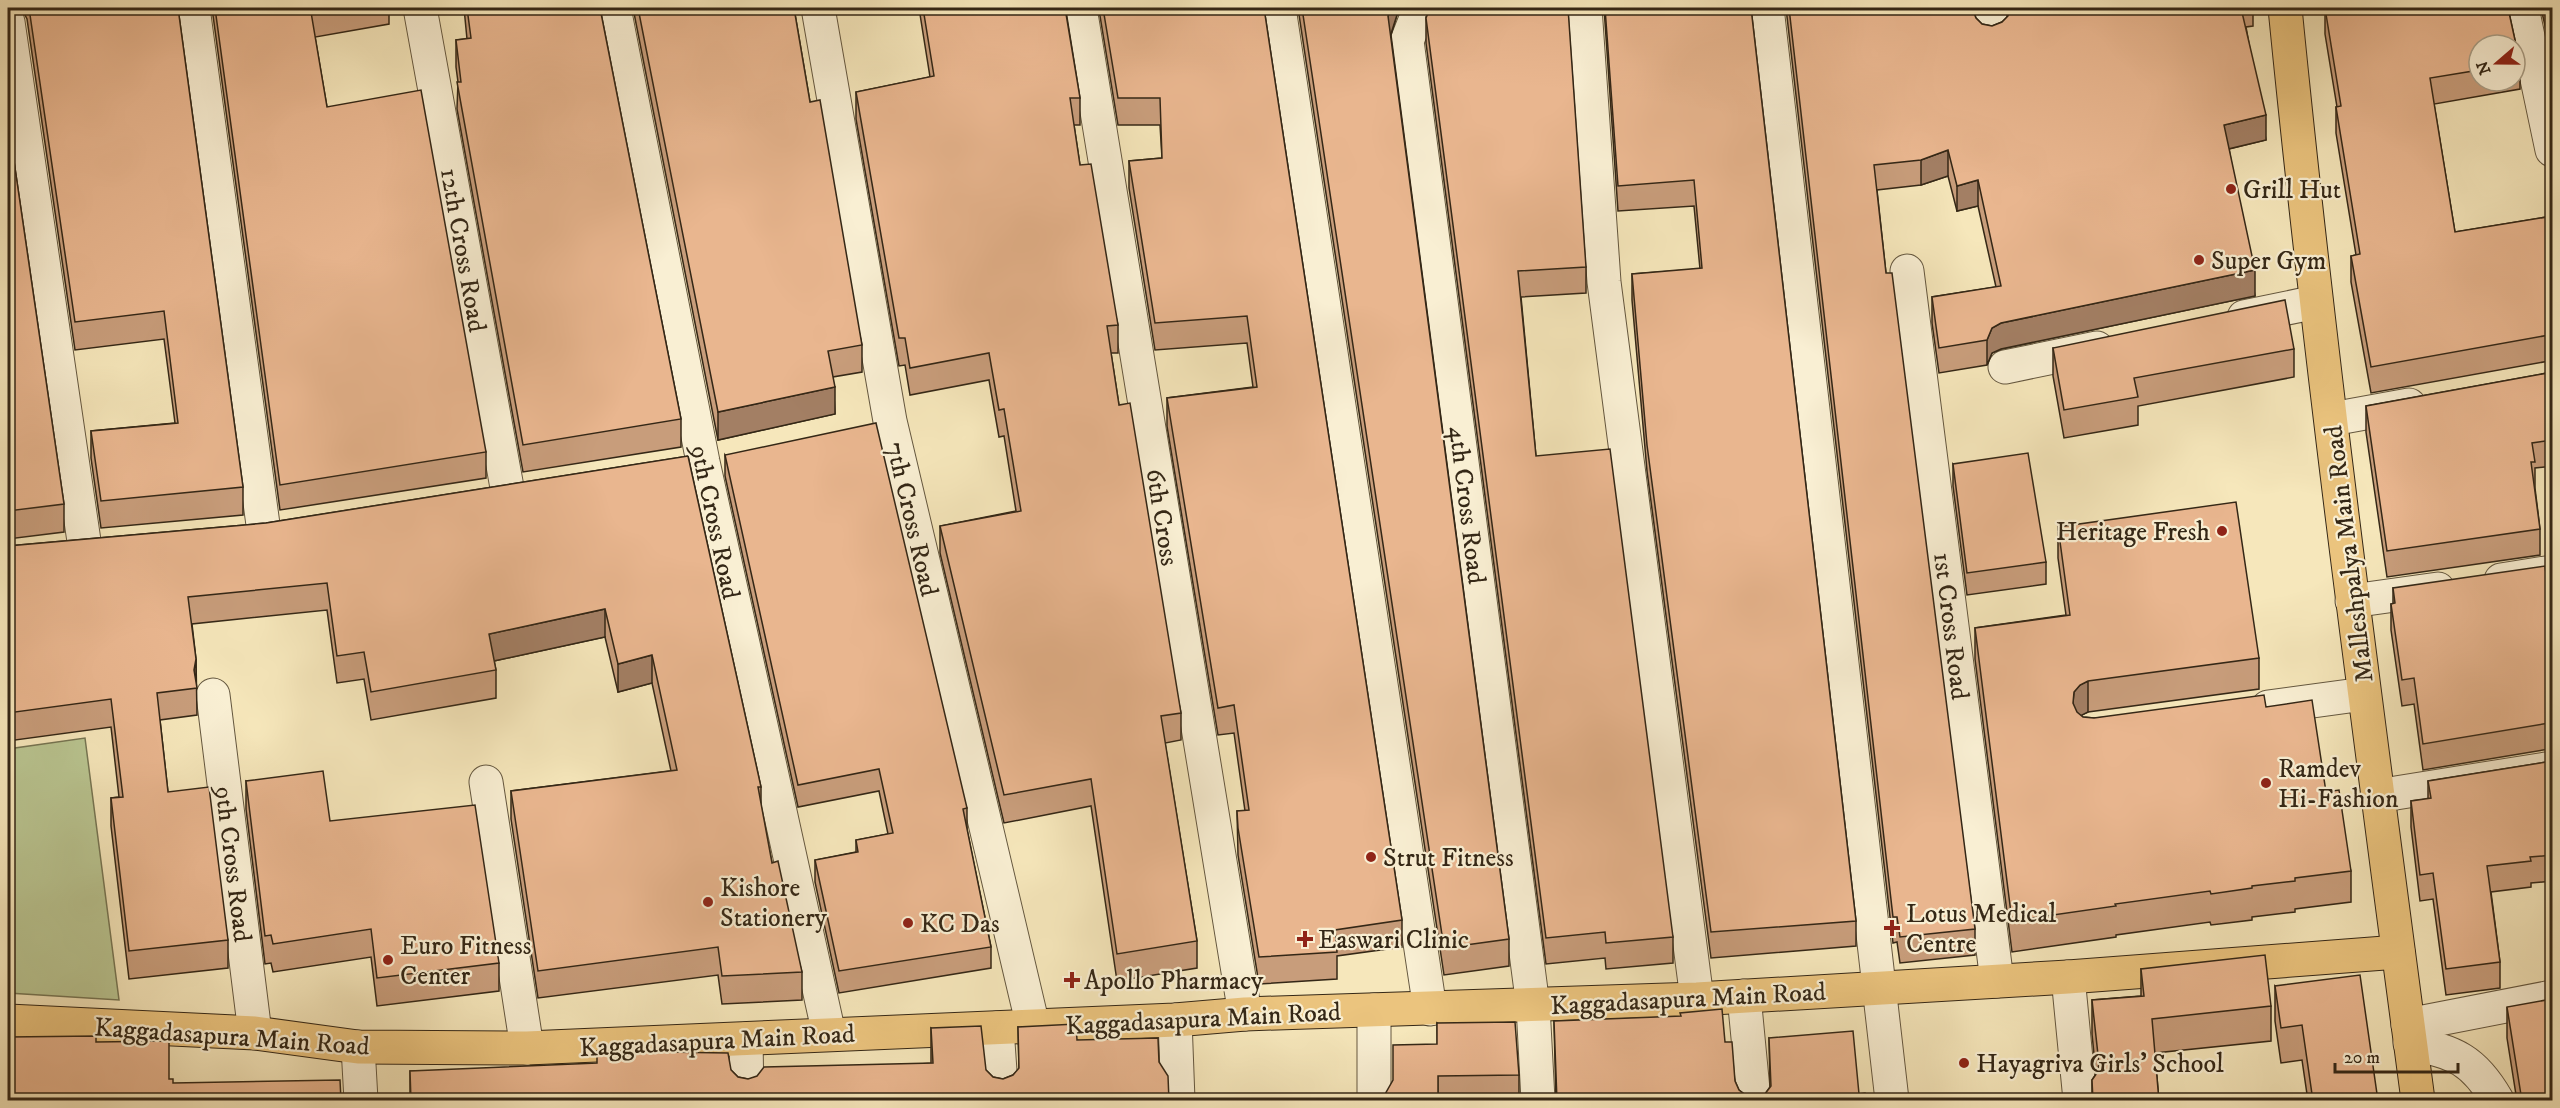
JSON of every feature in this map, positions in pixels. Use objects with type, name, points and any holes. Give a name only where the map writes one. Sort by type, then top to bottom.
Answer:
[{"type":"main road","name":"Malleshpalya Main Road","points":[[2285,8],[2316,302],[2332,419],[2352,601],[2418,1101]]},
{"type":"main road","name":"Kaggadasapura Main Road","points":[[8,1022],[255,1033],[358,1047],[527,1048],[1174,1020],[1245,1014],[1430,1010],[1697,999],[1881,989],[2398,952]]},
{"type":"street","points":[[193,8],[264,532]]},
{"type":"street","name":"12th Cross Road","points":[[420,8],[508,492]]},
{"type":"street","name":"9th Cross Road","points":[[614,8],[702,462],[829,1034]]},
{"type":"street","name":"7th Cross Road","points":[[818,8],[878,423],[1033,1026]]},
{"type":"street","points":[[1279,8],[1430,1010]]},
{"type":"street","name":"4th Cross Road","points":[[1420,8],[1407,41],[1533,1006],[1538,1101]]},
{"type":"street","points":[[1585,8],[1604,282],[1697,999]]},
{"type":"street","points":[[1767,8],[1892,1101]]},
{"type":"street","points":[[2522,8],[2553,150]]},
{"type":"street","name":"6th Cross","points":[[1082,20],[1245,1014]]},
{"type":"street","points":[[8,22],[85,548]]},
{"type":"street","name":"1st Cross Road","points":[[1907,271],[1997,981]]},
{"type":"street","points":[[2212,324],[2316,302]]},
{"type":"street","points":[[2005,367],[2131,341]]},
{"type":"street","points":[[2332,419],[2437,400]]},
{"type":"street","points":[[668,467],[738,454]]},
{"type":"street","points":[[473,498],[542,487]]},
{"type":"street","points":[[230,535],[299,526]]},
{"type":"street","points":[[52,552],[118,545]]},
{"type":"street","points":[[2352,601],[2553,572]]},
{"type":"street","points":[[2233,712],[2364,694]]},
{"type":"street","name":"9th Cross Road","points":[[213,695],[255,1033]]},
{"type":"street","points":[[2377,796],[2553,768]]},
{"type":"street","points":[[486,782],[527,1048]]},
{"type":"street","points":[[2068,976],[2080,1101]]},
{"type":"street","points":[[1744,996],[1754,1101]]},
{"type":"street","points":[[2409,1034],[2553,997]]},
{"type":"street","points":[[1374,1010],[1374,1101]]},
{"type":"street","points":[[1174,1020],[1178,1101]]},
{"type":"street","points":[[997,1028],[1002,1101]]},
{"type":"street","points":[[2409,1034],[2458,1057],[2480,1073],[2497,1101]]},
{"type":"street","points":[[746,1039],[747,1101]]},
{"type":"street","points":[[358,1047],[361,1101]]},
{"type":"green space","points":[[85,738],[119,1000],[8,993],[8,749]]},
{"type":"building","points":[[29,8],[178,8],[243,487],[101,501],[91,431],[178,423],[164,311],[75,322]]},
{"type":"building","points":[[215,8],[335,8],[311,12],[327,107],[421,90],[486,452],[280,485]]},
{"type":"building","points":[[467,8],[600,8],[681,419],[523,445],[457,82],[461,82],[456,40],[471,38]]},
{"type":"building","points":[[638,8],[794,8],[810,102],[820,100],[862,345],[828,351],[835,387],[718,412]]},
{"type":"building","points":[[923,8],[1065,8],[1080,98],[1070,98],[1080,165],[1091,164],[1118,325],[1107,326],[1119,405],[1130,403],[1181,713],[1161,716],[1197,941],[1117,954],[1091,779],[1004,795],[940,526],[1021,511],[1004,409],[999,410],[989,353],[910,368],[905,338],[899,338],[856,92],[934,76]]},
{"type":"building","points":[[1103,8],[1264,8],[1402,920],[1335,930],[1337,952],[1259,957],[1238,828],[1237,811],[1249,810],[1234,705],[1218,708],[1167,398],[1257,387],[1247,316],[1155,323],[1129,161],[1162,158],[1160,98],[1118,98]]},
{"type":"building","points":[[1302,8],[1391,8],[1388,16],[1509,939],[1444,948]]},
{"type":"building","points":[[1430,8],[1568,8],[1586,267],[1518,271],[1536,456],[1610,449],[1673,937],[1606,943],[1605,932],[1546,938],[1426,18]]},
{"type":"building","points":[[1605,8],[1751,8],[1856,921],[1711,932],[1647,445],[1632,274],[1702,268],[1694,180],[1618,186]]},
{"type":"building","points":[[1789,8],[1972,8],[1976,18],[1982,24],[1992,26],[2002,22],[2008,16],[2009,8],[2241,8],[2266,115],[2224,125],[2255,270],[2001,323],[1992,328],[1987,340],[1939,348],[1932,297],[2001,286],[1978,180],[1957,186],[1948,150],[1921,160],[1874,165],[1886,273],[1892,273],[1975,929],[1900,937],[1897,917],[1893,917]]},
{"type":"building","points":[[2325,8],[2508,8],[2513,33],[2467,33],[2467,72],[2430,78],[2455,232],[2553,216],[2553,335],[2371,367],[2351,256],[2360,254],[2336,107],[2341,106]]},
{"type":"building","points":[[2547,8],[2553,8],[2553,35]]},
{"type":"building","points":[[8,120],[64,504],[8,511]]},
{"type":"building","points":[[2285,300],[2294,349],[2134,378],[2138,397],[2064,410],[2053,348]]},
{"type":"building","points":[[2553,372],[2553,440],[2532,443],[2535,462],[2531,462],[2540,529],[2387,551],[2366,406]]},
{"type":"building","points":[[876,423],[967,808],[963,809],[991,947],[839,971],[815,860],[858,852],[856,840],[893,833],[879,769],[798,785],[725,455]]},
{"type":"building","points":[[2028,453],[2046,562],[1967,573],[1953,464]]},
{"type":"building","points":[[688,456],[761,787],[758,787],[772,863],[778,861],[802,972],[722,976],[718,947],[538,971],[511,791],[677,770],[652,655],[618,664],[605,609],[489,634],[496,670],[371,692],[364,652],[337,656],[327,583],[188,597],[196,659],[194,670],[197,688],[157,693],[168,792],[209,787],[228,940],[129,951],[111,798],[123,797],[111,699],[8,713],[8,546],[266,523]]},
{"type":"building","points":[[2236,502],[2259,658],[2088,681],[2074,692],[2073,703],[2077,712],[2083,717],[2094,718],[2264,695],[2266,707],[2312,700],[2326,792],[2339,790],[2351,871],[2295,878],[2295,881],[2252,886],[2252,888],[2211,894],[2210,891],[2115,904],[2116,906],[2012,921],[1975,628],[2070,615],[2058,527]]},
{"type":"building","points":[[2545,566],[2547,582],[2553,581],[2553,724],[2423,744],[2414,678],[2402,680],[2391,604],[2395,603],[2393,588]]},
{"type":"building","points":[[2553,761],[2553,855],[2530,857],[2531,861],[2487,866],[2500,962],[2446,969],[2433,873],[2420,875],[2411,801],[2431,798],[2428,781]]},
{"type":"building","points":[[323,771],[330,821],[475,805],[499,963],[377,978],[371,929],[273,944],[271,935],[265,936],[246,781]]},
{"type":"building","points":[[2265,955],[2271,1006],[2152,1019],[2159,1101],[2093,1101],[2092,1080],[2099,1064],[2092,1000],[2144,996],[2141,969]]},
{"type":"building","points":[[2360,975],[2378,1101],[2313,1101],[2302,1025],[2281,1028],[2275,986]]},
{"type":"building","points":[[2552,999],[2553,1101],[2522,1101],[2507,1007]]},
{"type":"building","points":[[1722,1009],[1725,1042],[1732,1042],[1735,1081],[1739,1090],[1747,1096],[1755,1098],[1765,1094],[1771,1086],[1769,1038],[1853,1031],[1859,1094],[1865,1093],[1866,1101],[1557,1101],[1554,1021],[1681,1016],[1680,1013]]},
{"type":"building","points":[[1515,1022],[1519,1075],[1438,1076],[1438,1101],[1384,1101],[1384,1096],[1393,1080],[1393,1045],[1437,1044],[1437,1023]]},
{"type":"building","points":[[1076,1024],[1077,1040],[1158,1038],[1159,1062],[1168,1076],[1169,1101],[411,1101],[410,1071],[597,1063],[597,1051],[728,1053],[731,1070],[738,1077],[748,1079],[757,1076],[764,1067],[933,1063],[931,1028],[981,1026],[986,1070],[993,1077],[1003,1079],[1013,1075],[1019,1068],[1018,1027]]},
{"type":"building","points":[[96,1036],[96,1042],[169,1041],[169,1079],[173,1079],[173,1083],[340,1080],[341,1101],[8,1101],[8,1037]]},
{"type":"place","name":"Grill Hut","points":[[2231,189]]},
{"type":"place","name":"Super Gym","points":[[2199,260]]},
{"type":"place","name":"Heritage Fresh","points":[[2222,531]]},
{"type":"place","name":"Ramdev Hi-Fashion","points":[[2266,783]]},
{"type":"place","name":"Strut Fitness","points":[[1371,857]]},
{"type":"place","name":"Kishore Stationery","points":[[708,902]]},
{"type":"place","name":"KC Das","points":[[908,923]]},
{"type":"place","name":"Lotus Medical Centre","points":[[1892,928]]},
{"type":"place","name":"Easwari Clinic","points":[[1305,939]]},
{"type":"place","name":"Euro Fitness Center","points":[[388,960]]},
{"type":"place","name":"Apollo Pharmacy","points":[[1072,980]]},
{"type":"place","name":"Hayagriva Girls' School","points":[[1964,1063]]}]
